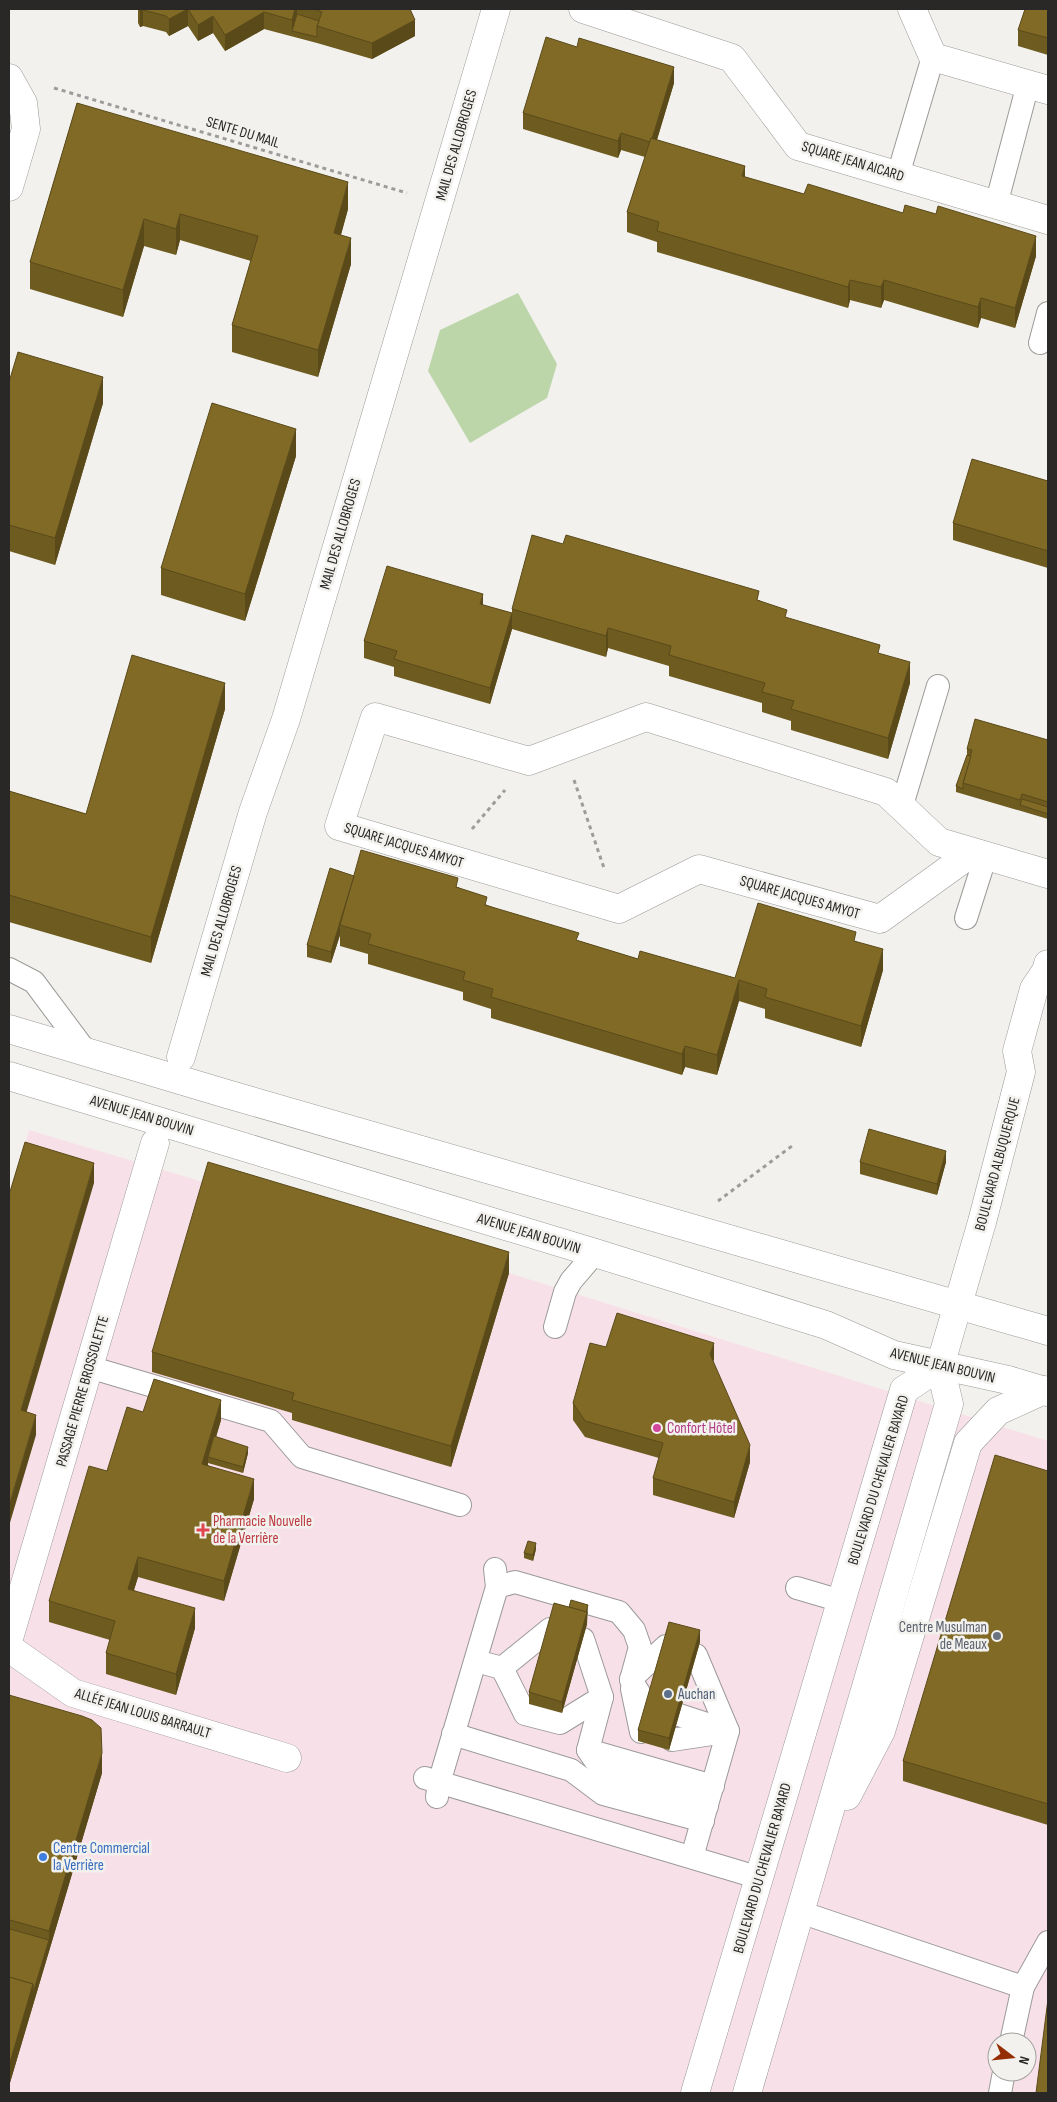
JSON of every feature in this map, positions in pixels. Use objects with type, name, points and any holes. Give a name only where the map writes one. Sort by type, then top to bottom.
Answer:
[{"type":"street","name":"MAIL DES ALLOBROGES","points":[[181,1057],[253,812],[286,719],[496,9]]},
{"type":"street","name":"SQUARE JEAN AICARD","points":[[583,9],[732,58],[798,146],[1048,220]]},
{"type":"street","points":[[912,9],[933,57],[1038,87]]},
{"type":"street","points":[[9,78],[23,103],[26,129],[9,187]]},
{"type":"street","name":"SQUARE JACQUES AMYOT","points":[[529,761],[375,717],[339,826],[619,909],[702,862],[793,889],[880,919],[979,854]]},
{"type":"street","points":[[529,761],[646,717],[734,753],[824,781],[886,792],[902,805],[939,842],[1048,874]]},
{"type":"street","name":"BOULEVARD ALBUQUERQUE","points":[[940,1366],[1021,1072],[1017,1051],[1034,989],[1046,971],[1048,964]]},
{"type":"street","points":[[9,1031],[1048,1331]]},
{"type":"street","name":"AVENUE JEAN BOUVIN","points":[[9,1076],[595,1253],[826,1325],[894,1355],[1008,1380],[1046,1391]]},
{"type":"street","name":"PASSAGE PIERRE BROSSOLETTE","points":[[9,1638],[155,1144]]},
{"type":"street","points":[[747,2093],[949,1404],[940,1366]]},
{"type":"street","name":"BOULEVARD DU CHEVALIER BAYARD","points":[[695,2093],[904,1390],[940,1366]]},
{"type":"street","points":[[819,1848],[881,1731],[968,1443],[998,1411],[1046,1391]]},
{"type":"street","name":"ALLÉE JEAN LOUIS BARRAULT","points":[[9,1648],[73,1693],[287,1758]]},
{"type":"lane","points":[[898,175],[933,57]]},
{"type":"lane","points":[[996,206],[1038,87]]},
{"type":"lane","points":[[1040,343],[1048,313]]},
{"type":"lane","points":[[902,805],[938,686]]},
{"type":"lane","points":[[966,918],[979,854]]},
{"type":"lane","points":[[9,969],[34,982],[87,1053]]},
{"type":"lane","points":[[555,1327],[570,1281],[595,1253]]},
{"type":"lane","points":[[89,1367],[272,1421],[302,1456],[460,1505]]},
{"type":"lane","points":[[641,1732],[631,1680],[640,1647],[634,1630],[619,1612],[496,1578],[453,1734],[434,1786],[692,1857],[760,1878]]},
{"type":"lane","points":[[797,1588],[841,1602]]},
{"type":"lane","points":[[502,1668],[550,1629]]},
{"type":"lane","points":[[583,1639],[602,1698],[588,1750],[707,1804]]},
{"type":"lane","points":[[631,1680],[666,1646]]},
{"type":"lane","points":[[692,1857],[728,1731],[696,1655]]},
{"type":"lane","points":[[474,1660],[502,1668],[533,1689]]},
{"type":"lane","points":[[502,1668],[541,1661]]},
{"type":"lane","points":[[502,1668],[525,1714],[560,1723],[602,1698]]},
{"type":"lane","points":[[574,1671],[602,1698]]},
{"type":"lane","points":[[631,1680],[658,1672]]},
{"type":"lane","points":[[631,1680],[648,1707]]},
{"type":"lane","points":[[688,1681],[728,1731]]},
{"type":"lane","points":[[566,1698],[602,1698]]},
{"type":"lane","points":[[679,1715],[728,1731]]},
{"type":"lane","points":[[672,1740],[728,1731]]},
{"type":"lane","points":[[453,1734],[571,1770],[602,1794],[707,1804]]},
{"type":"lane","points":[[800,1912],[1023,1987]]},
{"type":"lane","points":[[1013,2032],[1023,1987],[1048,1942]]},
{"type":"path","name":"SENTE DU MAIL","points":[[50,87],[439,202]]},
{"type":"path","points":[[563,748],[619,909]]},
{"type":"path","points":[[448,859],[529,761]]},
{"type":"path","points":[[716,1202],[792,1146]]},
{"type":"shaded area","points":[[29,1130],[509,1273],[1048,1441],[1048,2093],[9,2093],[9,1198]]},
{"type":"green space","points":[[518,293],[557,364],[547,398],[470,443],[428,371],[440,330]]},
{"type":"building","points":[[139,9],[188,9],[169,19],[166,16],[143,10],[140,11]]},
{"type":"building","points":[[188,9],[295,9],[292,20],[264,12],[225,35],[213,16],[198,25]]},
{"type":"building","points":[[313,9],[410,9],[415,20],[372,43],[317,26],[322,12]]},
{"type":"building","points":[[1025,9],[1048,9],[1048,38],[1018,30]]},
{"type":"building","points":[[297,14],[319,21],[317,37],[292,31]]},
{"type":"building","points":[[546,37],[577,47],[579,38],[674,67],[650,142],[621,133],[618,141],[523,113]]},
{"type":"building","points":[[77,103],[348,182],[334,233],[351,238],[318,350],[232,325],[258,236],[180,214],[176,229],[144,219],[123,290],[30,262]]},
{"type":"building","points":[[651,138],[745,166],[742,176],[804,194],[808,184],[903,213],[905,205],[936,214],[938,206],[1036,236],[1015,308],[981,298],[978,307],[884,280],[881,287],[850,280],[848,287],[657,231],[659,222],[627,212]]},
{"type":"building","points":[[18,352],[103,377],[55,538],[9,525],[9,382]]},
{"type":"building","points":[[212,403],[296,429],[245,594],[161,568]]},
{"type":"building","points":[[972,459],[1048,481],[1048,551],[953,523]]},
{"type":"building","points":[[532,535],[563,544],[566,535],[759,591],[757,600],[787,610],[785,617],[880,645],[878,653],[910,662],[888,738],[791,709],[794,701],[762,692],[765,683],[669,655],[671,646],[608,628],[606,636],[512,609]]},
{"type":"building","points":[[387,566],[483,594],[480,604],[512,613],[490,688],[394,659],[397,651],[364,641]]},
{"type":"building","points":[[132,655],[225,683],[151,937],[9,895],[9,791],[86,814]]},
{"type":"building","points":[[975,719],[1048,740],[1048,802],[1022,794],[1020,800],[963,783],[972,750],[967,749]]},
{"type":"building","points":[[967,755],[971,756],[963,789],[956,786]]},
{"type":"building","points":[[1022,799],[1048,807],[1048,814],[1020,805]]},
{"type":"building","points":[[361,850],[458,878],[456,887],[487,897],[485,905],[579,933],[576,940],[638,959],[640,951],[735,978],[758,903],[856,932],[854,941],[883,949],[861,1026],[765,997],[767,989],[739,980],[717,1055],[685,1046],[682,1054],[491,997],[493,989],[463,980],[465,972],[368,944],[371,934],[340,925]]},
{"type":"building","points":[[330,868],[354,876],[331,952],[307,945]]},
{"type":"building","points":[[869,1129],[946,1151],[937,1184],[860,1162]]},
{"type":"building","points":[[25,1142],[94,1163],[21,1410],[36,1415],[9,1506],[9,1195]]},
{"type":"building","points":[[208,1162],[509,1252],[451,1446],[292,1400],[294,1393],[152,1352]]},
{"type":"building","name":"Confort Hôtel","points":[[617,1313],[714,1343],[710,1354],[750,1445],[734,1502],[653,1478],[663,1443],[585,1421],[573,1403],[590,1343],[606,1347]]},
{"type":"building","points":[[154,1379],[221,1400],[202,1464],[254,1479],[224,1581],[138,1557],[128,1589],[195,1608],[176,1674],[106,1653],[115,1621],[49,1601],[89,1466],[107,1471],[127,1407],[143,1412]]},
{"type":"building","points":[[214,1436],[248,1447],[243,1467],[208,1457]]},
{"type":"building","name":"Centre Musulman de Meaux","points":[[995,1455],[1048,1471],[1048,1804],[903,1761]]},
{"type":"building","points":[[528,1541],[536,1543],[533,1555],[524,1553]]},
{"type":"building","points":[[571,1600],[588,1605],[586,1612],[569,1607]]},
{"type":"building","points":[[554,1603],[587,1612],[562,1702],[529,1692]]},
{"type":"building","name":"Auchan","points":[[669,1622],[700,1630],[669,1738],[638,1730]]},
{"type":"building","name":"Centre Commercial la Verrière","points":[[9,1695],[82,1716],[92,1720],[101,1728],[102,1753],[49,1931],[10,1920],[9,1924]]},
{"type":"building","points":[[10,1929],[49,1940],[33,1993],[33,1984],[9,1977]]},
{"type":"building","points":[[9,1977],[33,1984],[9,2066]]},
{"type":"building","points":[[1048,1999],[1048,2093],[1036,2093]]},
{"type":"place","name":"Confort Hôtel","points":[[657,1428]]},
{"type":"place","name":"Pharmacie Nouvelle de la Verrière","points":[[203,1530]]},
{"type":"place","name":"Centre Musulman de Meaux","points":[[997,1636]]},
{"type":"place","name":"Auchan","points":[[668,1694]]},
{"type":"place","name":"Centre Commercial la Verrière","points":[[43,1857]]}]
